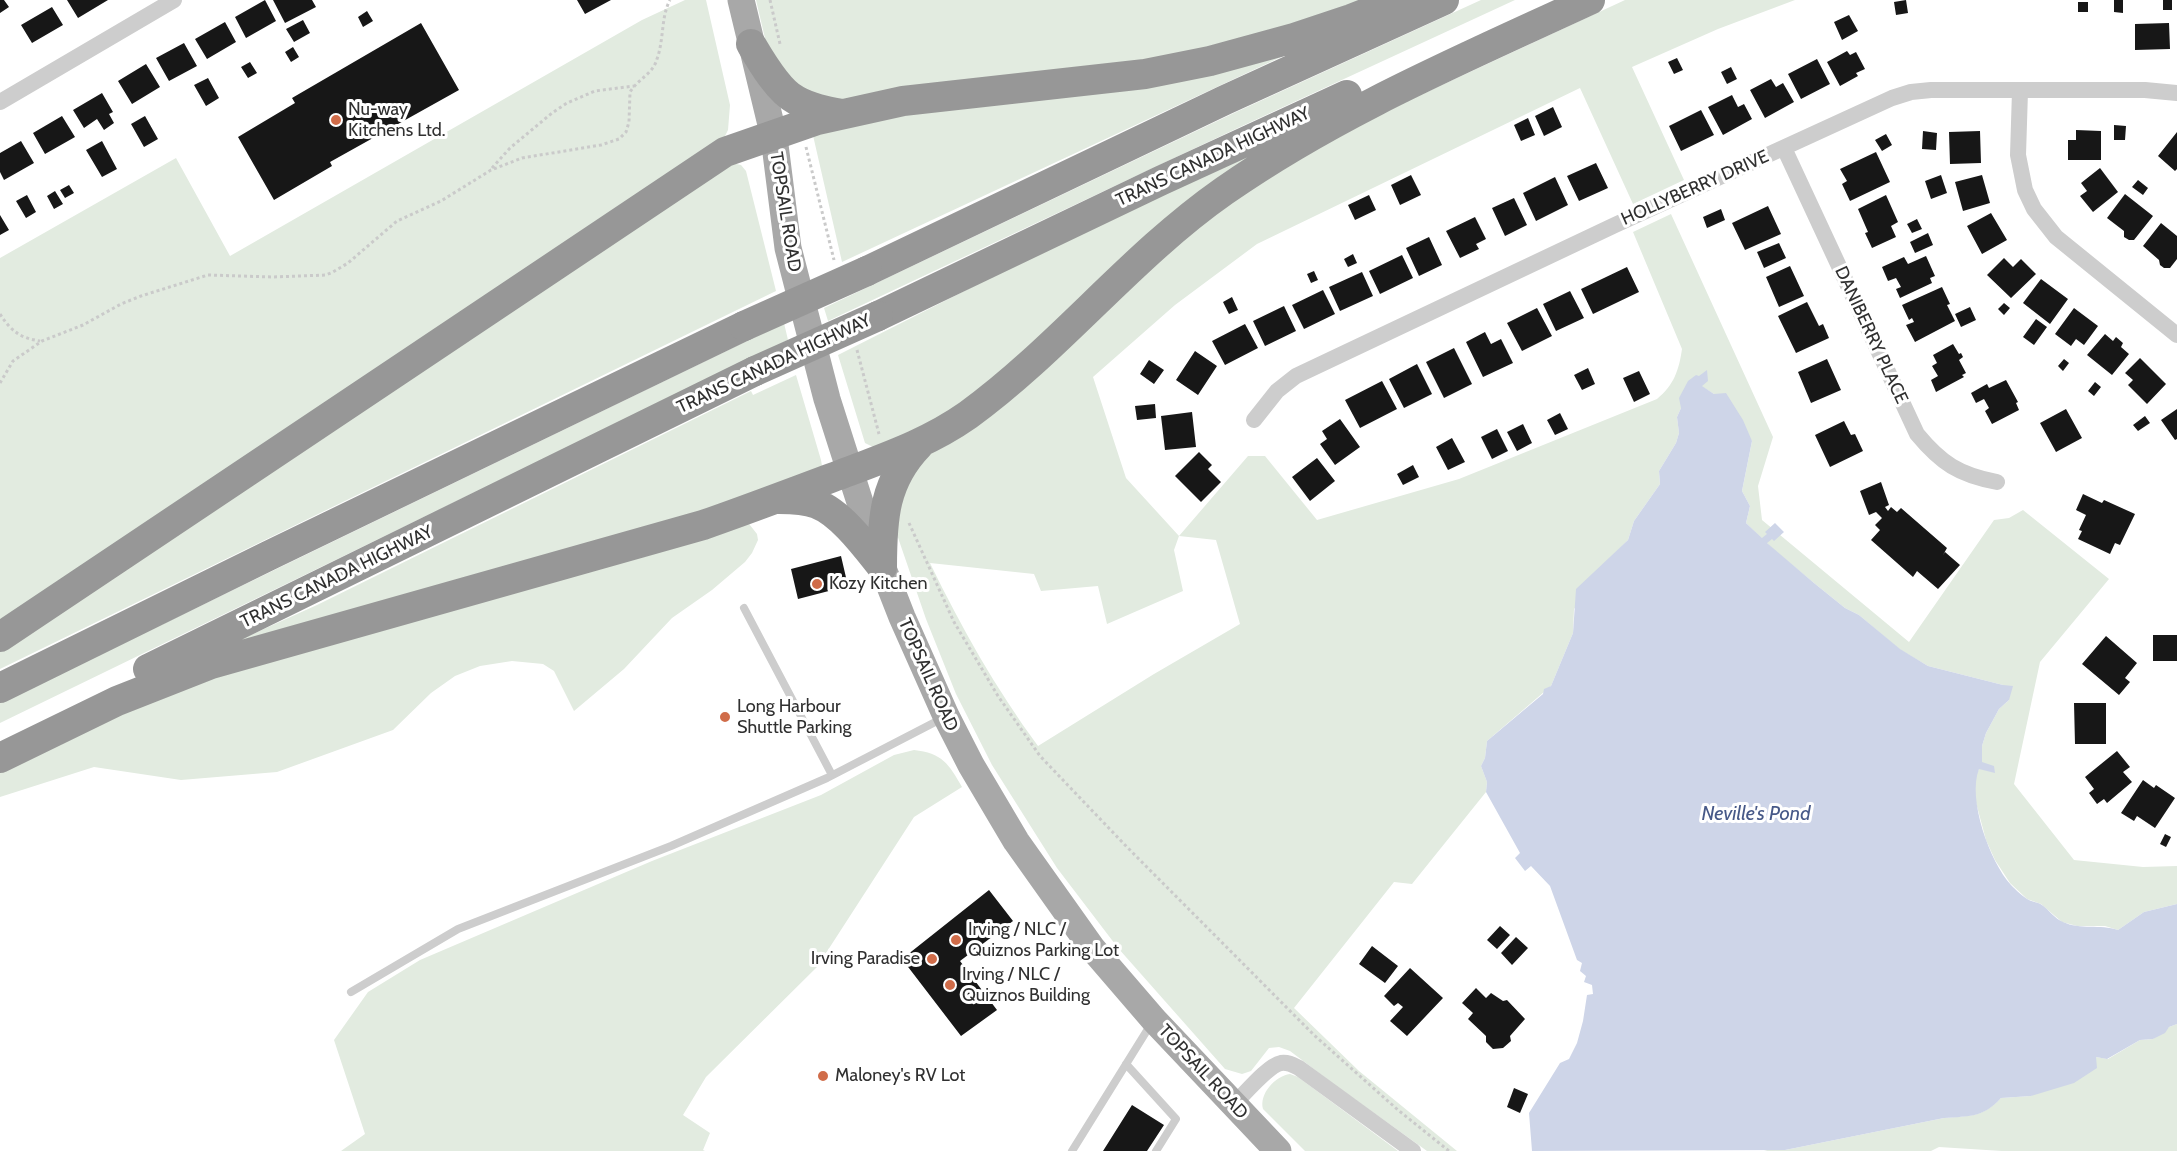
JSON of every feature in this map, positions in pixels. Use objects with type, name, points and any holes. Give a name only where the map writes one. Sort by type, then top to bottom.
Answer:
[{"type":"highway","points":[[0,637],[725,152],[842,114],[903,101],[1146,74],[1210,61],[1294,38],[1399,0]]},
{"type":"highway","points":[[0,688],[268,555],[744,326],[867,271],[1225,100],[1444,0]]},
{"type":"highway","name":"TRANS CANADA HIGHWAY","points":[[0,742],[755,371],[878,316],[1160,181],[1554,0]]},
{"type":"highway","points":[[0,758],[117,701],[211,664],[703,525],[779,499],[849,471],[889,471],[906,459],[919,445],[968,415],[1000,389],[1170,233],[1205,204],[1252,172],[1335,122],[1411,83],[1590,0]]},
{"type":"highway","points":[[752,44],[770,74],[794,100],[821,110],[842,114]]},
{"type":"highway","points":[[882,567],[889,471]]},
{"type":"highway","points":[[779,499],[805,501],[818,504],[826,509],[848,528],[882,567]]},
{"type":"main road","name":"TOPSAIL ROAD","points":[[741,0],[752,44],[787,131],[788,248],[824,388],[849,471],[882,567],[946,716],[971,765],[1036,872],[1092,948],[1154,1020],[1278,1151]]},
{"type":"street","points":[[2,95],[174,0]]},
{"type":"street","name":"HOLLYBERRY DRIVE","points":[[1254,420],[1277,391],[1296,376],[1615,225],[1892,98],[1911,92],[2145,90],[2177,93]]},
{"type":"street","points":[[2020,91],[2018,155],[2025,190],[2034,209],[2056,237],[2177,335]]},
{"type":"street","name":"DANIBERRY PLACE","points":[[1784,148],[1917,434],[1949,466],[1963,474],[1997,482]]},
{"type":"street","points":[[1233,1105],[1272,1068],[1280,1063],[1288,1063],[1299,1068],[1413,1151]]},
{"type":"lane","points":[[744,608],[832,775]]},
{"type":"lane","points":[[351,992],[458,928],[671,846],[832,775],[946,716]]},
{"type":"lane","points":[[1072,1151],[1154,1020]]},
{"type":"lane","points":[[1126,1064],[1176,1119],[1156,1151]]},
{"type":"path","points":[[0,382],[15,358],[42,341],[83,325],[129,300],[208,275],[267,278],[326,275],[348,263],[397,221],[441,201],[491,170],[522,158],[601,145],[619,139],[628,127],[630,94],[634,86],[652,71],[657,60],[664,27],[664,12],[670,0]]},
{"type":"path","points":[[770,0],[781,47]]},
{"type":"path","points":[[491,170],[510,148],[567,103],[595,91],[634,86]]},
{"type":"path","points":[[787,131],[836,269]]},
{"type":"path","points":[[0,314],[16,334],[42,341]]},
{"type":"path","points":[[856,347],[889,471],[928,567],[954,622],[998,696],[1040,756],[1314,1035],[1398,1110],[1449,1151]]},
{"type":"shaded area","points":[[685,0],[706,0],[730,105],[728,130],[722,142],[0,629],[0,258],[176,158],[230,256],[642,20]]},
{"type":"shaded area","points":[[756,0],[1378,0],[1213,54],[818,101],[771,64]]},
{"type":"shaded area","points":[[1481,0],[1515,0],[828,321],[824,308],[1234,113]]},
{"type":"shaded area","points":[[1625,0],[1795,0],[1718,29],[1632,67],[1684,180],[1633,204],[1580,88],[1257,244],[1175,305],[1093,377],[1126,478],[1179,536],[1248,456],[1265,456],[1317,520],[1459,479],[1657,399],[1675,377],[1682,349],[1633,232],[1671,214],[1773,437],[1758,486],[1762,520],[1909,642],[1994,520],[2009,518],[2023,510],[2109,579],[2040,662],[2014,784],[2074,860],[2143,867],[2177,866],[2177,904],[2144,912],[2118,930],[2105,926],[2077,926],[2062,922],[2041,904],[2027,899],[2010,883],[1995,860],[1986,840],[1975,799],[1975,778],[1982,762],[1982,746],[1986,733],[1999,709],[2009,700],[2003,685],[1928,666],[1899,649],[1859,615],[1845,608],[1814,583],[1746,523],[1750,506],[1742,491],[1752,441],[1714,394],[1701,386],[1708,377],[1681,408],[1677,417],[1679,433],[1676,443],[1659,471],[1660,484],[1634,521],[1628,540],[1574,609],[1573,633],[1551,686],[1487,741],[1485,758],[1481,766],[1487,782],[1486,792],[1412,884],[1394,882],[1294,1008],[1359,1071],[1457,1151],[1427,1151],[1290,1051],[1279,1047],[1269,1048],[1251,1071],[1242,1074],[1225,1069],[1118,948],[1057,868],[992,765],[956,694],[926,619],[894,526],[908,472],[1177,239],[1261,178],[1386,111]],"holes":[[[1179,536],[1216,540],[1240,624],[1038,746],[980,657],[930,563],[1034,574],[1041,591],[1098,586],[1107,624],[1183,591],[1174,550]]]},
{"type":"shaded area","points":[[1339,30],[842,262],[812,131]]},
{"type":"shaded area","points":[[1319,119],[956,414],[873,447],[865,443],[838,355],[1150,197]]},
{"type":"shaded area","points":[[732,163],[741,165],[746,171],[776,291],[0,669],[0,643]]},
{"type":"shaded area","points":[[784,323],[788,340],[0,723],[0,703]]},
{"type":"shaded area","points":[[796,375],[821,460],[822,466],[815,476],[162,675],[317,605],[751,391],[753,395]]},
{"type":"shaded area","points":[[746,520],[757,534],[758,540],[745,562],[712,590],[672,618],[624,669],[574,711],[554,671],[543,664],[512,661],[480,666],[455,676],[431,693],[393,730],[277,772],[181,780],[94,767],[0,797],[0,771],[163,691]]},
{"type":"shaded area","points":[[914,750],[931,754],[944,761],[962,787],[914,817],[817,967],[706,1077],[683,1115],[710,1133],[703,1150],[705,1151],[341,1151],[365,1134],[334,1040],[368,992],[420,960],[652,861],[821,795],[894,755]]},
{"type":"shaded area","points":[[2177,1024],[2177,1151],[2002,1151],[1939,1147],[1931,1151],[1764,1151],[1785,1150],[1944,1118],[1976,1114],[1988,1109],[2001,1098],[2031,1096],[2096,1057],[2108,1059],[2140,1040],[2153,1039]]},
{"type":"shaded area","points":[[1290,1074],[1298,1077],[1398,1151],[1305,1151],[1263,1109],[1263,1097],[1269,1087],[1279,1078]]},
{"type":"water","name":"Neville's Pond","points":[[1707,370],[1708,381],[1702,386],[1714,394],[1726,393],[1743,420],[1752,441],[1742,491],[1750,506],[1746,523],[1762,538],[1775,523],[1784,532],[1774,541],[1772,539],[1767,543],[1845,608],[1859,615],[1900,649],[1928,666],[2013,686],[2009,700],[1999,709],[1982,746],[1982,762],[1994,766],[1995,773],[1979,769],[1976,782],[1978,813],[1988,846],[2003,875],[2011,885],[2027,899],[2042,905],[2060,921],[2076,926],[2118,930],[2144,912],[2177,904],[2177,1024],[2169,1027],[2165,1033],[2153,1039],[2140,1040],[2107,1059],[2096,1057],[2097,1068],[2074,1083],[2031,1096],[2001,1098],[1994,1105],[1976,1115],[1944,1118],[1785,1150],[1532,1151],[1529,1113],[1560,1063],[1569,1059],[1577,1043],[1587,995],[1593,994],[1592,985],[1584,982],[1586,976],[1580,971],[1582,963],[1577,960],[1550,886],[1531,866],[1525,871],[1515,858],[1520,853],[1486,792],[1487,782],[1481,766],[1485,758],[1487,741],[1543,694],[1544,689],[1551,686],[1573,633],[1576,589],[1628,540],[1634,521],[1660,484],[1659,471],[1676,443],[1679,433],[1677,417],[1681,408],[1679,398],[1688,381]]},
{"type":"building","points":[[0,0],[4,0],[9,7],[0,13]]},
{"type":"building","points":[[67,0],[108,0],[78,18]]},
{"type":"building","points":[[265,0],[276,21],[246,38],[235,17]]},
{"type":"building","points":[[273,0],[312,0],[316,7],[285,23]]},
{"type":"building","points":[[577,0],[611,0],[585,14]]},
{"type":"building","points":[[1906,0],[1908,13],[1896,15],[1894,2]]},
{"type":"building","points":[[2114,0],[2123,0],[2123,13],[2114,12]]},
{"type":"building","points":[[2163,0],[2172,0],[2172,10],[2163,10]]},
{"type":"building","points":[[2078,2],[2088,2],[2088,12],[2078,12]]},
{"type":"building","points":[[52,7],[63,25],[32,43],[21,25]]},
{"type":"building","points":[[367,11],[373,21],[363,27],[358,17]]},
{"type":"building","points":[[1849,15],[1858,31],[1842,40],[1834,22]]},
{"type":"building","points":[[303,20],[310,33],[294,42],[286,29]]},
{"type":"building","points":[[225,22],[236,42],[207,59],[195,39]]},
{"type":"building","name":"Nu-way Kitchens Ltd.","points":[[421,23],[459,90],[330,162],[332,166],[274,200],[238,137],[295,103],[292,98]]},
{"type":"building","points":[[2169,23],[2170,49],[2135,50],[2135,24]]},
{"type":"building","points":[[184,43],[197,66],[169,81],[156,58]]},
{"type":"building","points":[[293,47],[299,57],[291,62],[285,52]]},
{"type":"building","points":[[1847,51],[1850,55],[1856,52],[1865,69],[1856,73],[1858,76],[1840,86],[1827,62]]},
{"type":"building","points":[[1677,58],[1683,70],[1674,74],[1668,62]]},
{"type":"building","points":[[1817,59],[1830,84],[1801,99],[1788,74]]},
{"type":"building","points":[[250,62],[257,73],[248,78],[241,67]]},
{"type":"building","points":[[146,64],[160,87],[132,104],[118,81]]},
{"type":"building","points":[[1731,67],[1737,79],[1727,84],[1721,72]]},
{"type":"building","points":[[208,78],[219,98],[206,106],[194,85]]},
{"type":"building","points":[[1771,79],[1776,87],[1783,83],[1794,102],[1765,118],[1750,90]]},
{"type":"building","points":[[102,93],[113,112],[109,114],[114,123],[104,130],[97,119],[84,128],[73,110]]},
{"type":"building","points":[[1732,95],[1738,107],[1744,104],[1752,119],[1723,135],[1708,107]]},
{"type":"building","points":[[1553,107],[1562,127],[1544,136],[1535,116]]},
{"type":"building","points":[[1701,110],[1714,135],[1681,151],[1669,126]]},
{"type":"building","points":[[62,116],[75,137],[45,154],[33,133]]},
{"type":"building","points":[[145,116],[158,139],[144,147],[131,124]]},
{"type":"building","points":[[1528,118],[1535,135],[1521,141],[1514,125]]},
{"type":"building","points":[[2114,125],[2126,126],[2125,140],[2114,140]]},
{"type":"building","points":[[2076,130],[2101,131],[2101,160],[2068,160],[2068,140],[2076,140]]},
{"type":"building","points":[[1923,131],[1937,133],[1936,150],[1922,149]]},
{"type":"building","points":[[1980,131],[1981,163],[1950,164],[1949,132]]},
{"type":"building","points":[[2177,132],[2177,169],[2175,171],[2158,156]]},
{"type":"building","points":[[1886,134],[1892,145],[1882,151],[1875,140]]},
{"type":"building","points":[[21,141],[34,163],[4,180],[0,172],[0,153]]},
{"type":"building","points":[[102,141],[117,169],[102,177],[86,150]]},
{"type":"building","points":[[1876,152],[1890,182],[1850,201],[1842,184],[1847,181],[1840,169]]},
{"type":"building","points":[[1596,163],[1608,188],[1579,201],[1567,176]]},
{"type":"building","points":[[2100,168],[2118,192],[2093,212],[2080,196],[2087,191],[2081,183]]},
{"type":"building","points":[[1411,175],[1421,195],[1400,205],[1391,185]]},
{"type":"building","points":[[1941,175],[1947,193],[1931,199],[1925,181]]},
{"type":"building","points":[[1982,175],[1990,203],[1963,211],[1955,182]]},
{"type":"building","points":[[1555,177],[1568,205],[1536,221],[1523,193]]},
{"type":"building","points":[[2138,180],[2148,188],[2143,195],[2132,187]]},
{"type":"building","points":[[69,185],[74,193],[65,198],[60,190]]},
{"type":"building","points":[[55,191],[63,204],[54,209],[47,196]]},
{"type":"building","points":[[2125,194],[2153,216],[2134,240],[2124,237],[2124,231],[2107,218]]},
{"type":"building","points":[[27,195],[36,212],[26,218],[16,201]]},
{"type":"building","points":[[1369,195],[1376,210],[1355,220],[1348,205]]},
{"type":"building","points":[[1886,195],[1898,222],[1891,226],[1896,237],[1872,248],[1858,209]]},
{"type":"building","points":[[1514,198],[1527,225],[1505,236],[1492,208]]},
{"type":"building","points":[[1768,206],[1781,234],[1745,250],[1732,223]]},
{"type":"building","points":[[1721,209],[1725,220],[1707,228],[1703,217]]},
{"type":"building","points":[[1991,213],[2007,240],[1982,254],[1967,226]]},
{"type":"building","points":[[0,215],[9,230],[0,235]]},
{"type":"building","points":[[1475,217],[1486,239],[1476,244],[1479,249],[1460,258],[1446,231]]},
{"type":"building","points":[[1917,219],[1922,229],[1912,233],[1907,224]]},
{"type":"building","points":[[2161,223],[2177,236],[2177,259],[2170,268],[2160,265],[2159,260],[2143,246]]},
{"type":"building","points":[[1928,233],[1933,245],[1915,253],[1910,242]]},
{"type":"building","points":[[1429,237],[1442,265],[1419,276],[1406,248]]},
{"type":"building","points":[[1779,243],[1786,258],[1764,268],[1757,252]]},
{"type":"building","points":[[1353,254],[1357,263],[1348,267],[1344,259]]},
{"type":"building","points":[[1402,255],[1413,278],[1380,294],[1369,271]]},
{"type":"building","points":[[1926,256],[1935,276],[1930,278],[1932,283],[1900,298],[1896,289],[1901,287],[1896,278],[1888,281],[1882,267],[1904,257],[1908,264]]},
{"type":"building","points":[[2004,258],[2013,267],[2021,259],[2036,274],[2011,298],[1987,275]]},
{"type":"building","points":[[1790,266],[1804,296],[1779,307],[1766,277]]},
{"type":"building","points":[[1627,267],[1639,292],[1593,314],[1581,289]]},
{"type":"building","points":[[1314,271],[1318,280],[1311,283],[1307,274]]},
{"type":"building","points":[[1362,272],[1373,296],[1340,311],[1329,287]]},
{"type":"building","points":[[2041,279],[2068,299],[2050,324],[2023,303]]},
{"type":"building","points":[[1942,287],[1955,321],[1915,342],[1906,325],[1914,322],[1912,318],[1909,320],[1902,305]]},
{"type":"building","points":[[1323,290],[1335,314],[1304,329],[1292,305]]},
{"type":"building","points":[[1570,291],[1584,318],[1556,331],[1543,304]]},
{"type":"building","points":[[1232,297],[1238,310],[1229,314],[1223,302]]},
{"type":"building","points":[[1807,302],[1819,326],[1823,324],[1829,338],[1796,353],[1778,316]]},
{"type":"building","points":[[2004,303],[2010,308],[2004,315],[1998,309]]},
{"type":"building","points":[[1284,306],[1296,331],[1265,346],[1253,321]]},
{"type":"building","points":[[1970,307],[1976,320],[1961,327],[1955,314]]},
{"type":"building","points":[[1537,308],[1552,336],[1522,351],[1507,323]]},
{"type":"building","points":[[2074,308],[2098,326],[2084,345],[2076,339],[2071,346],[2055,334]]},
{"type":"building","points":[[2036,319],[2047,327],[2034,345],[2023,337]]},
{"type":"building","points":[[1245,324],[1258,348],[1225,365],[1212,341]]},
{"type":"building","points":[[1485,332],[1491,344],[1501,339],[1513,363],[1483,377],[1466,342]]},
{"type":"building","points":[[2105,334],[2113,341],[2116,337],[2123,343],[2121,347],[2129,354],[2112,375],[2087,355]]},
{"type":"building","points":[[1953,344],[1963,357],[1959,360],[1966,373],[1962,375],[1964,377],[1936,392],[1931,380],[1938,376],[1932,366],[1937,363],[1933,355]]},
{"type":"building","points":[[1454,348],[1472,384],[1444,398],[1426,362]]},
{"type":"building","points":[[1195,351],[1217,366],[1198,395],[1176,380]]},
{"type":"building","points":[[2140,358],[2166,384],[2147,404],[2128,385],[2133,380],[2125,373]]},
{"type":"building","points":[[1827,359],[1841,390],[1811,403],[1798,372]]},
{"type":"building","points":[[2064,359],[2069,363],[2063,371],[2058,366]]},
{"type":"building","points":[[1149,360],[1164,370],[1154,384],[1140,374]]},
{"type":"building","points":[[1417,364],[1432,394],[1404,408],[1389,379]]},
{"type":"building","points":[[1588,368],[1595,384],[1582,390],[1574,375]]},
{"type":"building","points":[[1639,371],[1650,394],[1634,402],[1623,378]]},
{"type":"building","points":[[2006,380],[2018,402],[2016,403],[2019,410],[1992,424],[1985,411],[1989,408],[1984,399],[1976,403],[1971,393],[1987,384],[1989,388]]},
{"type":"building","points":[[1382,381],[1397,409],[1360,428],[1345,400]]},
{"type":"building","points":[[2095,382],[2101,387],[2094,396],[2088,391]]},
{"type":"building","points":[[1155,404],[1156,418],[1137,420],[1135,406]]},
{"type":"building","points":[[2066,409],[2082,438],[2056,452],[2040,423]]},
{"type":"building","points":[[2177,409],[2177,439],[2175,440],[2161,420]]},
{"type":"building","points":[[1192,412],[1196,447],[1165,450],[1161,416]]},
{"type":"building","points":[[1560,413],[1568,429],[1555,435],[1547,420]]},
{"type":"building","points":[[2145,416],[2150,423],[2138,431],[2133,425]]},
{"type":"building","points":[[1340,419],[1360,447],[1335,465],[1320,444],[1327,439],[1322,431]]},
{"type":"building","points":[[1844,421],[1851,435],[1855,434],[1863,451],[1830,467],[1815,435]]},
{"type":"building","points":[[1523,424],[1532,443],[1517,451],[1507,432]]},
{"type":"building","points":[[1497,429],[1508,451],[1492,459],[1481,437]]},
{"type":"building","points":[[1452,438],[1465,462],[1448,470],[1436,447]]},
{"type":"building","points":[[1199,452],[1212,465],[1208,469],[1221,482],[1201,502],[1175,476]]},
{"type":"building","points":[[1317,458],[1335,481],[1310,501],[1292,477]]},
{"type":"building","points":[[1413,465],[1419,477],[1403,485],[1397,474]]},
{"type":"building","points":[[1881,482],[1889,505],[1885,507],[1888,511],[1891,507],[1897,512],[1901,508],[1947,548],[1943,555],[1945,552],[1960,565],[1938,589],[1917,571],[1913,577],[1871,540],[1880,530],[1875,525],[1882,518],[1876,512],[1869,515],[1860,491]]},
{"type":"building","points":[[2083,494],[2102,503],[2104,500],[2135,514],[2120,545],[2115,543],[2110,554],[2078,539],[2082,531],[2079,530],[2086,515],[2076,510]]},
{"type":"building","points":[[841,556],[848,586],[798,599],[791,569]]},
{"type":"building","points":[[2153,635],[2177,635],[2177,661],[2153,661]]},
{"type":"building","points":[[2106,636],[2137,663],[2125,678],[2130,682],[2119,695],[2082,664]]},
{"type":"building","points":[[2074,703],[2106,703],[2106,744],[2075,744]]},
{"type":"building","points":[[2117,751],[2130,767],[2123,772],[2132,782],[2107,803],[2104,799],[2097,804],[2089,793],[2094,789],[2085,777]]},
{"type":"building","points":[[2143,780],[2154,788],[2156,785],[2175,798],[2155,828],[2137,816],[2134,821],[2121,813]]},
{"type":"building","points":[[2165,834],[2171,837],[2166,847],[2160,844]]},
{"type":"building","name":"Irving / NLC / Quiznos Building","points":[[989,890],[1013,921],[960,961],[997,1010],[961,1036],[902,959]]},
{"type":"building","points":[[1500,926],[1510,935],[1497,949],[1487,940]]},
{"type":"building","points":[[1516,937],[1528,948],[1512,965],[1501,953]]},
{"type":"building","points":[[1372,946],[1398,966],[1385,983],[1359,964]]},
{"type":"building","points":[[1410,968],[1443,998],[1407,1036],[1390,1021],[1403,1007],[1398,1003],[1394,1006],[1384,996]]},
{"type":"building","points":[[1476,988],[1486,998],[1491,993],[1503,1001],[1507,1000],[1525,1019],[1510,1036],[1511,1041],[1503,1048],[1493,1049],[1486,1042],[1486,1036],[1468,1019],[1473,1013],[1462,1003]]},
{"type":"building","points":[[1514,1088],[1528,1094],[1520,1113],[1507,1107]]},
{"type":"building","points":[[1132,1105],[1164,1125],[1147,1151],[1103,1151]]},
{"type":"place","name":"Nu-way Kitchens Ltd.","points":[[336,120]]},
{"type":"place","name":"Kozy Kitchen","points":[[817,584]]},
{"type":"place","name":"Long Harbour Shuttle Parking","points":[[725,717]]},
{"type":"place","name":"Irving / NLC / Quiznos Parking Lot","points":[[956,940]]},
{"type":"place","name":"Irving Paradise","points":[[932,959]]},
{"type":"place","name":"Irving / NLC / Quiznos Building","points":[[950,985]]},
{"type":"place","name":"Maloney's RV Lot","points":[[823,1076]]}]
